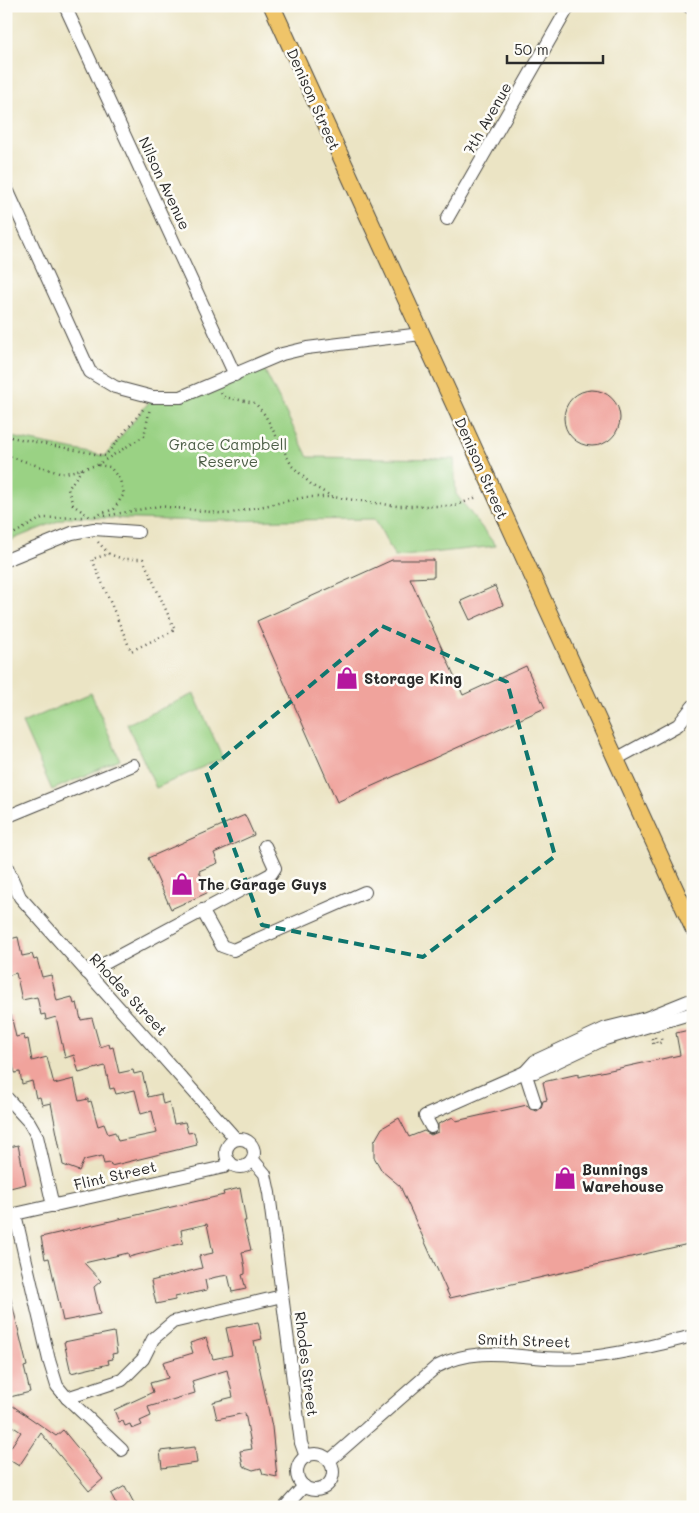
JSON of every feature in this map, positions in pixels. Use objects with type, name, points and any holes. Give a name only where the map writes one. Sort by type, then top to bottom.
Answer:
[{"type":"main road","name":"Denison Street","points":[[272,6],[693,928]]},
{"type":"street","name":"Nilson Avenue","points":[[65,6],[235,375]]},
{"type":"street","name":"7th Avenue","points":[[448,219],[569,6]]},
{"type":"street","points":[[688,6],[693,9]]},
{"type":"street","points":[[6,187],[90,372],[115,387],[153,397],[182,397],[282,354],[307,348],[421,334]]},
{"type":"street","points":[[6,560],[92,523],[138,532]]},
{"type":"street","points":[[616,759],[678,725],[693,706]]},
{"type":"street","points":[[6,817],[133,765]]},
{"type":"street","points":[[87,973],[274,872],[275,868],[265,846]]},
{"type":"street","name":"Rhodes Street","points":[[6,866],[20,897],[236,1139]]},
{"type":"street","points":[[202,910],[222,946],[233,950],[365,892]]},
{"type":"street","points":[[525,1072],[535,1060],[606,1028],[646,1018],[693,998]]},
{"type":"street","points":[[431,1128],[426,1116],[525,1072],[535,1072],[605,1039],[693,1013]]},
{"type":"street","points":[[525,1072],[535,1103]]},
{"type":"street","points":[[6,1097],[29,1122],[37,1136],[53,1206]]},
{"type":"street","points":[[236,1139],[246,1140],[253,1146],[255,1156],[244,1167],[236,1167],[230,1162],[227,1149],[236,1139]]},
{"type":"street","name":"Rhodes Street","points":[[253,1160],[265,1174],[267,1182],[301,1443],[306,1457]]},
{"type":"street","name":"Flint Street","points":[[11,1215],[224,1167],[230,1162]]},
{"type":"street","points":[[11,1215],[57,1386],[67,1398],[122,1450]]},
{"type":"street","points":[[67,1398],[122,1380],[143,1358],[153,1339],[173,1322],[282,1296]]},
{"type":"street","name":"Smith Street","points":[[329,1461],[436,1367],[454,1357],[473,1354],[507,1354],[578,1359],[628,1351],[693,1336]]},
{"type":"street","points":[[321,1455],[329,1461],[333,1472],[330,1482],[315,1490],[304,1486],[298,1471],[302,1460],[306,1457],[321,1455]]},
{"type":"street","points":[[284,1507],[304,1486]]},
{"type":"path","points":[[214,384],[224,397],[255,403],[265,415],[292,466],[313,486],[333,497]]},
{"type":"path","points":[[6,436],[105,456],[153,397]]},
{"type":"path","points":[[97,465],[144,436],[153,397]]},
{"type":"path","points":[[6,455],[62,474],[97,465],[110,467],[120,480],[124,494],[114,509],[92,523]]},
{"type":"path","points":[[82,468],[68,489],[73,505],[92,523],[97,542],[109,554],[123,560],[143,559],[175,630],[131,651],[92,559],[109,554]]},
{"type":"path","points":[[6,538],[42,518],[92,523],[159,506],[226,514],[306,497],[333,497],[397,506],[455,506],[477,497]]},
{"type":"path","points":[[654,1047],[651,1037],[655,1036],[657,1044]]},
{"type":"highlighted area","points":[[382,626],[507,682],[555,856],[423,957],[262,925],[206,772]]},
{"type":"green space","name":"Grace Campbell Reserve","points":[[261,363],[308,457],[454,459],[456,494],[496,546],[395,557],[375,519],[204,521],[68,517],[6,542],[6,436],[105,456],[153,397],[181,397]]},
{"type":"green space","points":[[91,693],[120,760],[52,790],[22,723]]},
{"type":"green space","points":[[194,694],[223,758],[156,788],[127,724]]},
{"type":"building","points":[[592,390],[607,395],[615,403],[620,418],[615,433],[607,441],[592,446],[577,441],[569,433],[564,418],[569,403],[577,395]]},
{"type":"building","points":[[392,560],[434,560],[434,577],[410,578],[463,695],[526,666],[545,708],[337,802],[257,621]]},
{"type":"building","points":[[495,586],[503,605],[470,620],[461,601]]},
{"type":"building","points":[[245,815],[254,835],[214,853],[218,863],[199,871],[209,892],[171,909],[148,858]]},
{"type":"building","points":[[18,937],[22,956],[32,954],[34,960],[37,959],[42,977],[51,975],[57,1001],[72,997],[74,1004],[77,1003],[81,1020],[92,1018],[100,1047],[109,1044],[110,1048],[113,1047],[119,1073],[133,1070],[134,1074],[142,1072],[148,1097],[161,1094],[163,1104],[169,1102],[174,1124],[185,1122],[188,1133],[194,1132],[197,1145],[111,1166],[110,1163],[104,1164],[102,1156],[84,1160],[79,1171],[63,1165],[51,1103],[42,1105],[40,1097],[36,1098],[32,1081],[22,1084],[20,1072],[15,1073],[10,1054],[6,1055],[6,1015],[11,1015],[16,1037],[24,1035],[25,1040],[28,1039],[32,1061],[47,1057],[54,1084],[74,1079],[79,1101],[88,1099],[88,1102],[91,1101],[98,1126],[104,1124],[108,1134],[115,1132],[118,1141],[157,1133],[152,1111],[141,1114],[135,1090],[116,1094],[114,1088],[110,1089],[105,1066],[79,1073],[74,1055],[65,1058],[56,1017],[46,1020],[45,1014],[41,1015],[37,997],[22,1000],[16,973],[6,976],[6,940]]},
{"type":"building","points":[[693,1029],[693,1243],[450,1298],[400,1186],[382,1171],[374,1157],[374,1142],[382,1128],[399,1118],[409,1137],[424,1131],[431,1135],[438,1132],[438,1124],[453,1117],[456,1121],[527,1105],[530,1109],[537,1111],[541,1108],[543,1101],[547,1100],[543,1082],[578,1074],[578,1077],[680,1055],[676,1033]]},
{"type":"building","points":[[18,1145],[26,1184],[6,1189],[6,1148]]},
{"type":"building","points":[[240,1188],[246,1221],[244,1221],[251,1250],[242,1252],[245,1274],[242,1275],[246,1289],[232,1292],[228,1275],[216,1277],[205,1280],[207,1290],[175,1297],[175,1300],[156,1304],[151,1281],[202,1268],[199,1256],[213,1253],[207,1224],[181,1230],[183,1243],[129,1257],[128,1253],[84,1263],[101,1281],[94,1287],[100,1314],[63,1321],[49,1258],[45,1259],[41,1237],[224,1195],[223,1192]]},
{"type":"building","points":[[10,1295],[27,1366],[24,1367],[30,1392],[6,1398],[6,1296]]},
{"type":"building","points":[[258,1322],[262,1339],[254,1341],[272,1427],[277,1477],[263,1474],[261,1468],[253,1470],[243,1466],[240,1451],[252,1449],[245,1413],[217,1419],[213,1402],[233,1397],[227,1370],[192,1381],[195,1393],[148,1407],[151,1416],[140,1421],[142,1425],[132,1429],[130,1424],[125,1426],[123,1421],[119,1422],[114,1410],[153,1392],[150,1383],[168,1378],[163,1362],[193,1353],[190,1343],[206,1338],[213,1359],[232,1355],[226,1328]]},
{"type":"building","points":[[114,1332],[117,1353],[112,1354],[113,1359],[108,1360],[109,1364],[71,1373],[64,1342]]},
{"type":"building","points":[[13,1406],[56,1436],[63,1430],[103,1479],[89,1491],[41,1433],[19,1466],[6,1458],[6,1454],[21,1432],[6,1422],[6,1416]]},
{"type":"building","points":[[195,1447],[197,1463],[162,1468],[160,1451]]},
{"type":"building","points":[[125,1486],[136,1507],[118,1507],[111,1494]]},
{"type":"place","name":"Storage King","points":[[347,678]]},
{"type":"place","name":"The Garage Guys","points":[[182,884]]},
{"type":"place","name":"Bunnings Warehouse","points":[[565,1178]]}]
